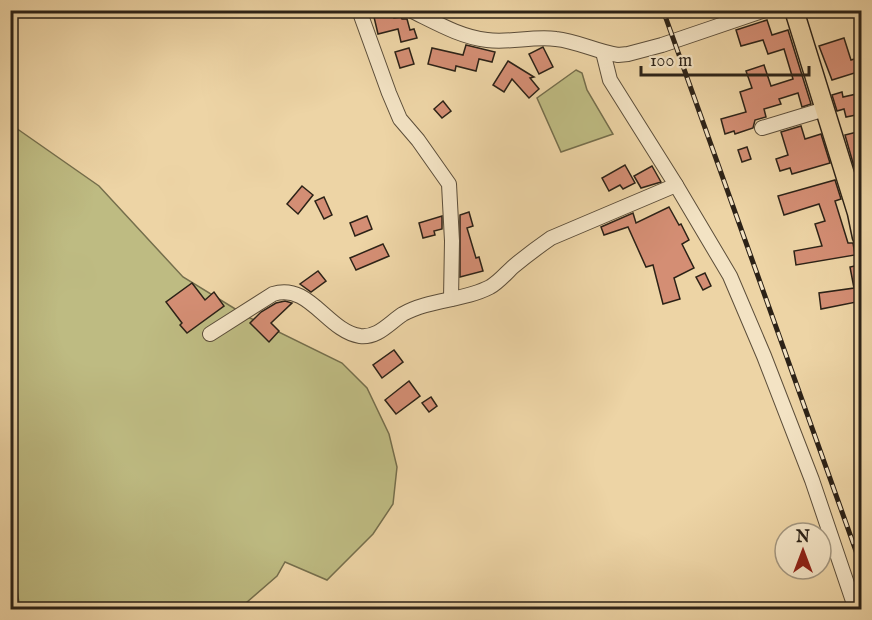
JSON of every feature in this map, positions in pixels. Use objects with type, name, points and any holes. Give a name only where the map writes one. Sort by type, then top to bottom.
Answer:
[{"type":"main road","points":[[794,10],[857,213],[861,237]]},
{"type":"street","points":[[359,10],[388,93],[400,118],[449,184],[452,241],[451,299]]},
{"type":"street","points":[[410,10],[460,34],[472,37],[488,40],[558,39],[603,52],[628,54],[765,10]]},
{"type":"street","points":[[603,52],[610,80],[676,184],[730,276],[812,480],[856,609]]},
{"type":"street","points":[[762,128],[825,109]]},
{"type":"street","points":[[210,334],[273,294],[290,291],[305,299],[339,327],[362,336],[376,334],[403,314],[491,286],[533,250],[551,238],[676,184]]},
{"type":"shaded area","points":[[576,70],[582,73],[587,90],[613,134],[561,152],[537,98]]},
{"type":"shaded area","points":[[16,128],[99,186],[183,277],[250,318],[342,363],[367,388],[389,434],[397,467],[393,504],[373,534],[327,580],[285,562],[277,576],[239,609],[20,609],[15,578],[11,575],[10,129]]},
{"type":"building","points":[[393,12],[394,18],[407,19],[410,30],[414,29],[417,38],[401,42],[398,29],[378,34],[374,17]]},
{"type":"building","points":[[767,20],[772,35],[788,30],[811,104],[802,107],[798,93],[779,99],[781,104],[764,109],[766,117],[755,120],[753,128],[735,134],[734,131],[725,134],[721,119],[746,112],[740,92],[752,88],[746,71],[764,65],[771,86],[793,79],[784,49],[768,54],[763,40],[741,46],[736,30]]},
{"type":"building","points":[[844,38],[851,60],[861,57],[861,71],[832,80],[819,46]]},
{"type":"building","points":[[466,45],[495,52],[492,62],[479,59],[476,71],[456,66],[455,71],[428,64],[432,48],[463,55]]},
{"type":"building","points":[[543,47],[553,67],[539,74],[529,54]]},
{"type":"building","points":[[409,48],[414,64],[400,68],[395,52]]},
{"type":"building","points":[[508,61],[534,77],[530,78],[539,89],[529,98],[512,79],[504,92],[493,85]]},
{"type":"building","points":[[842,92],[843,97],[861,93],[861,114],[846,117],[844,109],[837,111],[832,95]]},
{"type":"building","points":[[443,101],[451,111],[442,118],[434,109]]},
{"type":"building","points":[[801,126],[805,139],[821,134],[830,163],[792,174],[790,168],[780,171],[776,159],[788,155],[781,132]]},
{"type":"building","points":[[861,131],[861,168],[855,170],[845,135]]},
{"type":"building","points":[[747,147],[751,159],[742,162],[738,150]]},
{"type":"building","points":[[625,165],[635,183],[623,189],[620,185],[609,191],[602,178]]},
{"type":"building","points":[[652,166],[661,182],[641,188],[634,176]]},
{"type":"building","points":[[835,180],[841,199],[835,201],[848,243],[853,243],[855,255],[796,265],[794,251],[822,246],[815,224],[825,221],[819,204],[784,215],[778,196]]},
{"type":"building","points":[[302,186],[313,195],[298,214],[287,204]]},
{"type":"building","points":[[324,197],[332,215],[324,219],[315,201]]},
{"type":"building","points":[[669,207],[689,240],[682,244],[694,268],[674,278],[680,299],[663,304],[653,265],[646,267],[628,227],[604,235],[601,227],[633,213],[636,223]]},
{"type":"building","points":[[469,212],[473,226],[467,228],[476,258],[479,257],[483,271],[460,277],[460,215]]},
{"type":"building","points":[[367,216],[372,229],[355,236],[350,223]]},
{"type":"building","points":[[442,216],[442,229],[434,231],[435,235],[423,238],[419,223]]},
{"type":"building","points":[[383,244],[389,256],[356,270],[350,258]]},
{"type":"building","points":[[859,265],[861,303],[821,309],[819,293],[854,288],[850,267]]},
{"type":"building","points":[[318,271],[326,281],[311,292],[300,284]]},
{"type":"building","points":[[705,273],[711,286],[703,290],[696,277]]},
{"type":"building","points":[[192,283],[205,300],[214,292],[224,306],[187,333],[166,302]]},
{"type":"building","points":[[285,301],[292,303],[271,323],[279,331],[269,342],[250,323],[261,312],[276,303]]},
{"type":"building","points":[[394,350],[403,362],[382,378],[373,365]]},
{"type":"building","points":[[409,381],[420,396],[396,414],[385,400]]},
{"type":"building","points":[[431,397],[437,406],[429,412],[422,403]]},
{"type":"railway","points":[[663,10],[862,568]]}]
